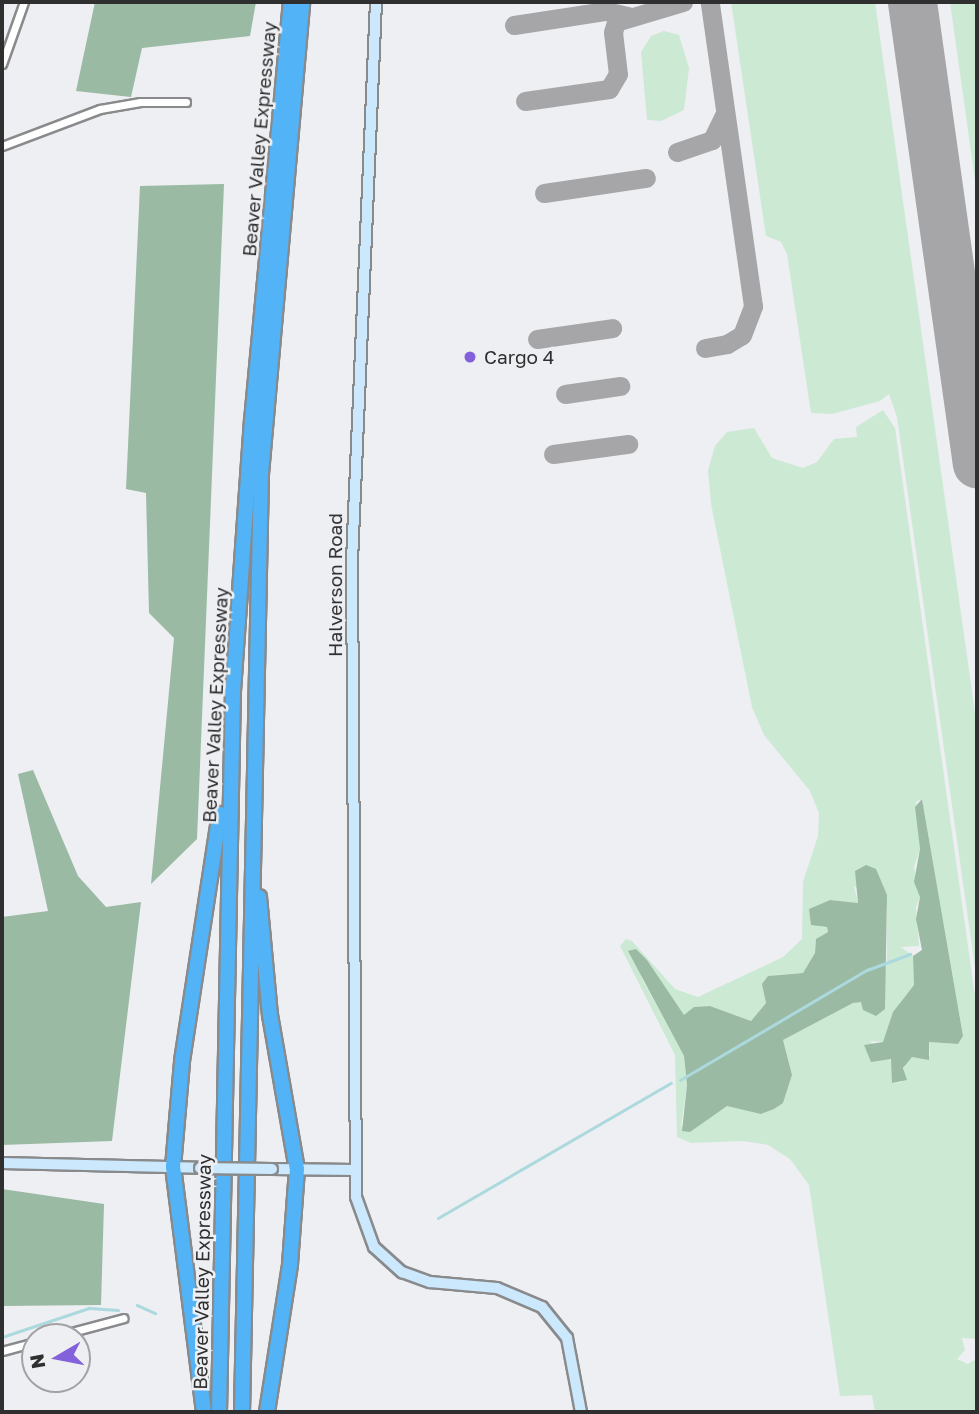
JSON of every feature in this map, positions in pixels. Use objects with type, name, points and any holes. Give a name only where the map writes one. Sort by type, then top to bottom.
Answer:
[{"type":"highway","name":"Beaver Valley Expressway","points":[[219,1412],[233,691],[252,421],[291,2]]},
{"type":"highway","name":"Beaver Valley Expressway","points":[[242,1412],[254,666],[267,377],[302,2]]},
{"type":"highway","points":[[254,666],[264,968],[297,1169],[290,1265],[267,1412]]},
{"type":"highway","points":[[204,1412],[173,1167],[182,1061],[217,847],[233,691]]},
{"type":"street","points":[[2,64],[24,2]]},
{"type":"street","name":"Halverson Road","points":[[376,2],[352,561],[355,1170],[361,1221],[374,1247],[392,1265],[430,1282],[519,1295],[550,1315],[570,1348],[582,1412]]},
{"type":"street","points":[[2,146],[100,109],[140,102],[186,102]]},
{"type":"street","points":[[2,1163],[355,1170]]},
{"type":"street","points":[[91,1327],[124,1318]]},
{"type":"street","points":[[2,1351],[21,1346]]},
{"type":"green space","points":[[95,2],[256,2],[250,36],[142,48],[131,97],[76,91]]},
{"type":"green space","points":[[731,2],[875,2],[977,727],[977,982],[897,417],[889,394],[880,401],[832,414],[811,413],[787,254],[781,242],[766,236]]},
{"type":"green space","points":[[950,2],[977,2],[977,195]]},
{"type":"green space","points":[[664,31],[679,35],[689,68],[684,110],[661,121],[647,120],[641,52],[651,36]]},
{"type":"green space","points":[[224,184],[197,839],[151,884],[174,638],[149,613],[146,493],[126,489],[140,186]]},
{"type":"green space","points":[[883,410],[895,428],[977,1010],[977,1339],[962,1338],[965,1350],[957,1359],[968,1364],[976,1359],[977,1351],[977,1412],[875,1412],[872,1395],[840,1396],[809,1185],[790,1159],[768,1145],[743,1141],[691,1143],[677,1137],[675,1055],[620,946],[626,939],[632,941],[675,989],[698,997],[783,957],[802,939],[803,882],[818,836],[819,813],[810,791],[764,735],[752,707],[711,504],[708,470],[715,446],[727,432],[754,428],[772,458],[803,468],[817,462],[834,439],[857,437],[856,427]],"holes":[[[922,799],[963,1036],[958,1044],[929,1042],[930,1056],[912,1057],[905,1063],[902,1082],[892,1083],[893,1063],[870,1041],[883,1042],[899,1004],[914,985],[913,956],[901,947],[919,946],[916,907],[920,897],[914,867],[920,849],[916,802]],[[854,886],[887,906],[887,962],[875,1016],[861,1001],[853,1003],[783,1040],[792,1075],[783,1103],[727,1106],[681,1127],[687,1085],[684,1056],[641,977],[647,960],[684,1016],[694,1007],[710,1006],[751,1021],[766,1003],[763,984],[774,975],[803,973],[815,953],[816,939],[828,932],[827,927],[818,926],[809,909],[830,900],[858,903]]]},
{"type":"green space","points":[[33,770],[78,876],[106,907],[141,902],[112,1141],[2,1145],[2,917],[48,911],[18,774]]},
{"type":"green space","points":[[922,799],[963,1036],[958,1044],[929,1042],[929,1060],[912,1057],[903,1068],[907,1080],[892,1083],[891,1059],[871,1062],[864,1045],[883,1042],[893,1012],[914,985],[913,956],[922,950],[916,919],[920,897],[914,882],[920,849],[915,807]]},
{"type":"green space","points":[[866,865],[876,869],[887,895],[885,1009],[876,1016],[863,1010],[861,1002],[853,1003],[783,1040],[792,1075],[783,1103],[774,1109],[761,1114],[727,1106],[690,1132],[682,1131],[687,1085],[684,1056],[628,951],[636,949],[647,960],[684,1015],[694,1007],[710,1006],[751,1021],[766,1003],[762,984],[768,976],[803,973],[815,953],[816,939],[828,932],[827,927],[811,925],[809,909],[830,900],[858,903],[855,871]]},
{"type":"green space","points":[[2,1189],[104,1204],[101,1305],[2,1306]]},
{"type":"waterway","points":[[680,1080],[867,970],[910,954]]},
{"type":"waterway","points":[[438,1218],[671,1083]]},
{"type":"waterway","points":[[137,1305],[155,1313]]},
{"type":"waterway","points":[[2,1337],[89,1308],[118,1310]]},
{"type":"taxiway","points":[[525,101],[609,89],[618,74],[613,32],[616,22],[683,2]]},
{"type":"taxiway","points":[[705,348],[727,344],[742,335],[753,306],[710,2]]},
{"type":"taxiway","points":[[514,25],[606,11],[628,16]]},
{"type":"taxiway","points":[[677,152],[712,140],[725,113]]},
{"type":"taxiway","points":[[544,193],[646,178]]},
{"type":"taxiway","points":[[537,339],[612,328]]},
{"type":"taxiway","points":[[565,394],[620,386]]},
{"type":"taxiway","points":[[553,454],[628,444]]},
{"type":"runway","points":[[912,2],[977,463]]},
{"type":"place","name":"Cargo 4","points":[[470,357]]}]
